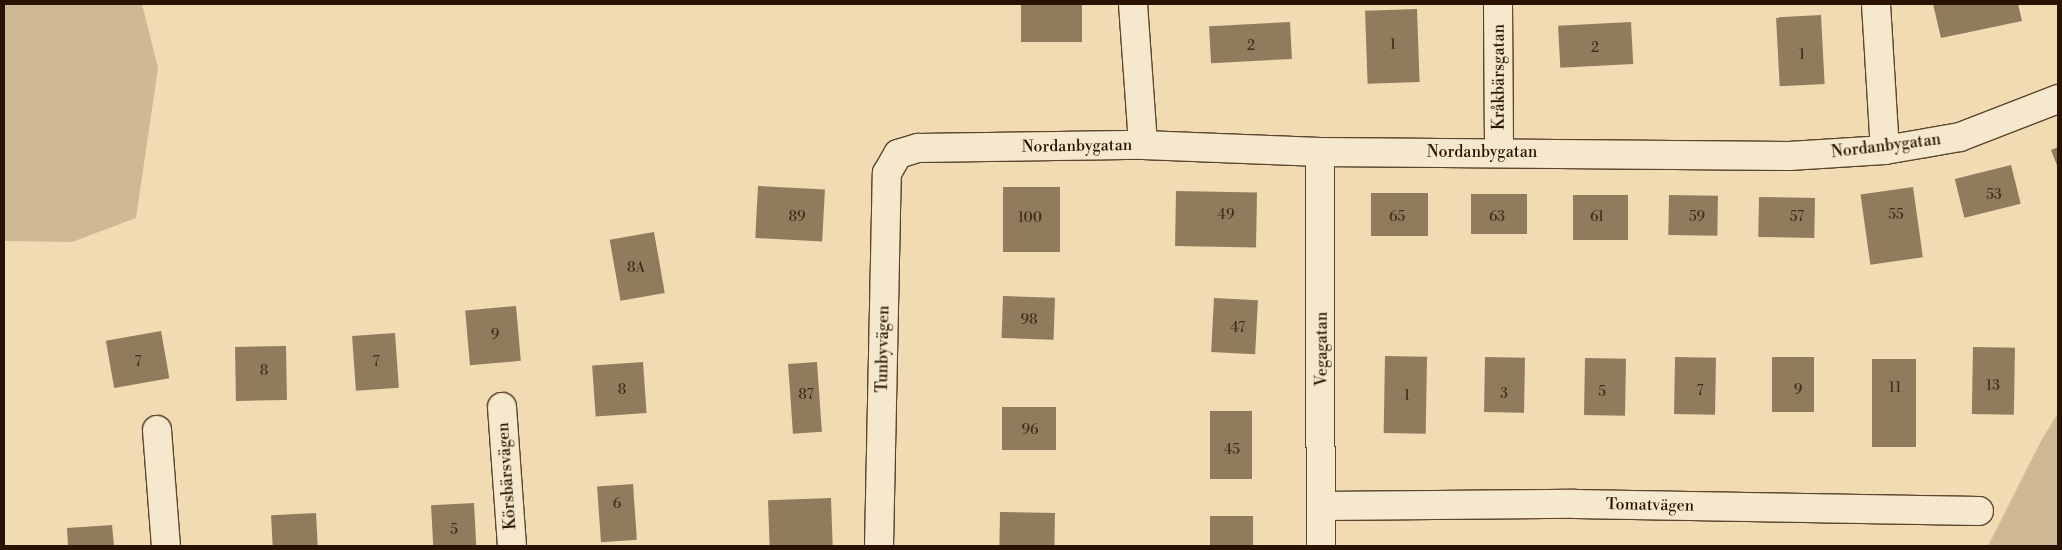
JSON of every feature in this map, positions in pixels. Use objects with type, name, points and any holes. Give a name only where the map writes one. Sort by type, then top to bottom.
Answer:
[{"type":"street","points":[[1133,4],[1143,145]]},
{"type":"street","name":"Kråkbärsgatan","points":[[1498,4],[1499,151]]},
{"type":"street","points":[[1876,4],[1885,150]]},
{"type":"street","name":"Nordanbygatan","points":[[898,154],[918,148],[1143,145],[1320,152],[1499,151],[1790,156],[1885,150],[1960,137],[2058,99]]},
{"type":"street","name":"Vegagatan","points":[[1320,152],[1321,546]]},
{"type":"street","name":"Tunbyvägen","points":[[879,546],[887,173],[898,154]]},
{"type":"street","name":"Körsbärsvägen","points":[[502,407],[512,546]]},
{"type":"street","points":[[157,430],[166,546]]},
{"type":"street","name":"Tomatvägen","points":[[1322,506],[1575,504],[1978,511]]},
{"type":"shaded area","points":[[4,4],[142,4],[158,68],[136,218],[72,242],[4,241]]},
{"type":"shaded area","points":[[2058,413],[2058,546],[1988,546],[2041,441]]},
{"type":"building","points":[[1021,4],[1082,4],[1082,42],[1021,42]]},
{"type":"building","points":[[1933,4],[2018,4],[2022,21],[1941,38]]},
{"type":"building","points":[[1417,9],[1420,82],[1368,84],[1365,11]]},
{"type":"building","points":[[1821,15],[1825,84],[1780,86],[1776,17]]},
{"type":"building","points":[[1290,22],[1292,59],[1211,63],[1209,26]]},
{"type":"building","points":[[1631,22],[1633,64],[1560,68],[1558,26]]},
{"type":"building","points":[[2058,147],[2058,168],[2051,150]]},
{"type":"building","points":[[2011,165],[2021,204],[1964,218],[1955,179]]},
{"type":"building","points":[[758,186],[825,190],[822,241],[755,238]]},
{"type":"building","points":[[1003,187],[1060,187],[1060,252],[1003,252]]},
{"type":"building","points":[[1913,187],[1923,257],[1870,265],[1861,194]]},
{"type":"building","points":[[1176,191],[1257,192],[1256,247],[1175,246]]},
{"type":"building","points":[[1371,193],[1428,193],[1428,236],[1371,236]]},
{"type":"building","points":[[1471,194],[1527,194],[1527,234],[1471,234]]},
{"type":"building","points":[[1573,195],[1628,195],[1628,240],[1573,240]]},
{"type":"building","points":[[1669,195],[1718,196],[1717,236],[1668,235]]},
{"type":"building","points":[[1759,197],[1815,198],[1814,238],[1758,237]]},
{"type":"building","points":[[654,232],[665,293],[620,301],[610,240]]},
{"type":"building","points":[[1003,296],[1055,298],[1054,340],[1002,338]]},
{"type":"building","points":[[1214,298],[1258,300],[1255,354],[1211,352]]},
{"type":"building","points":[[516,306],[521,361],[470,365],[465,310]]},
{"type":"building","points":[[161,331],[169,378],[114,388],[106,341]]},
{"type":"building","points":[[395,333],[399,388],[356,391],[352,336]]},
{"type":"building","points":[[286,346],[287,400],[236,401],[235,347]]},
{"type":"building","points":[[1973,347],[2015,348],[2014,415],[1972,414]]},
{"type":"building","points":[[1385,356],[1427,357],[1426,434],[1384,433]]},
{"type":"building","points":[[1485,357],[1525,358],[1524,413],[1484,412]]},
{"type":"building","points":[[1675,357],[1716,358],[1715,415],[1674,414]]},
{"type":"building","points":[[1772,357],[1814,357],[1814,412],[1772,412]]},
{"type":"building","points":[[1585,358],[1626,359],[1625,416],[1584,415]]},
{"type":"building","points":[[1872,359],[1916,359],[1916,447],[1872,447]]},
{"type":"building","points":[[643,362],[647,413],[596,416],[592,366]]},
{"type":"building","points":[[817,362],[822,432],[793,434],[788,364]]},
{"type":"building","points":[[1002,407],[1056,407],[1056,450],[1002,450]]},
{"type":"building","points":[[1210,411],[1252,411],[1252,479],[1210,479]]},
{"type":"building","points":[[633,484],[637,540],[601,542],[597,487]]},
{"type":"building","points":[[831,498],[833,546],[770,546],[768,500]]},
{"type":"building","points":[[474,503],[476,546],[433,546],[431,505]]},
{"type":"building","points":[[1000,512],[1055,513],[1054,546],[999,546]]},
{"type":"building","points":[[316,513],[318,546],[273,546],[271,515]]},
{"type":"building","points":[[1210,516],[1253,516],[1253,546],[1210,546]]},
{"type":"building","points":[[112,525],[114,546],[68,546],[67,528]]}]
